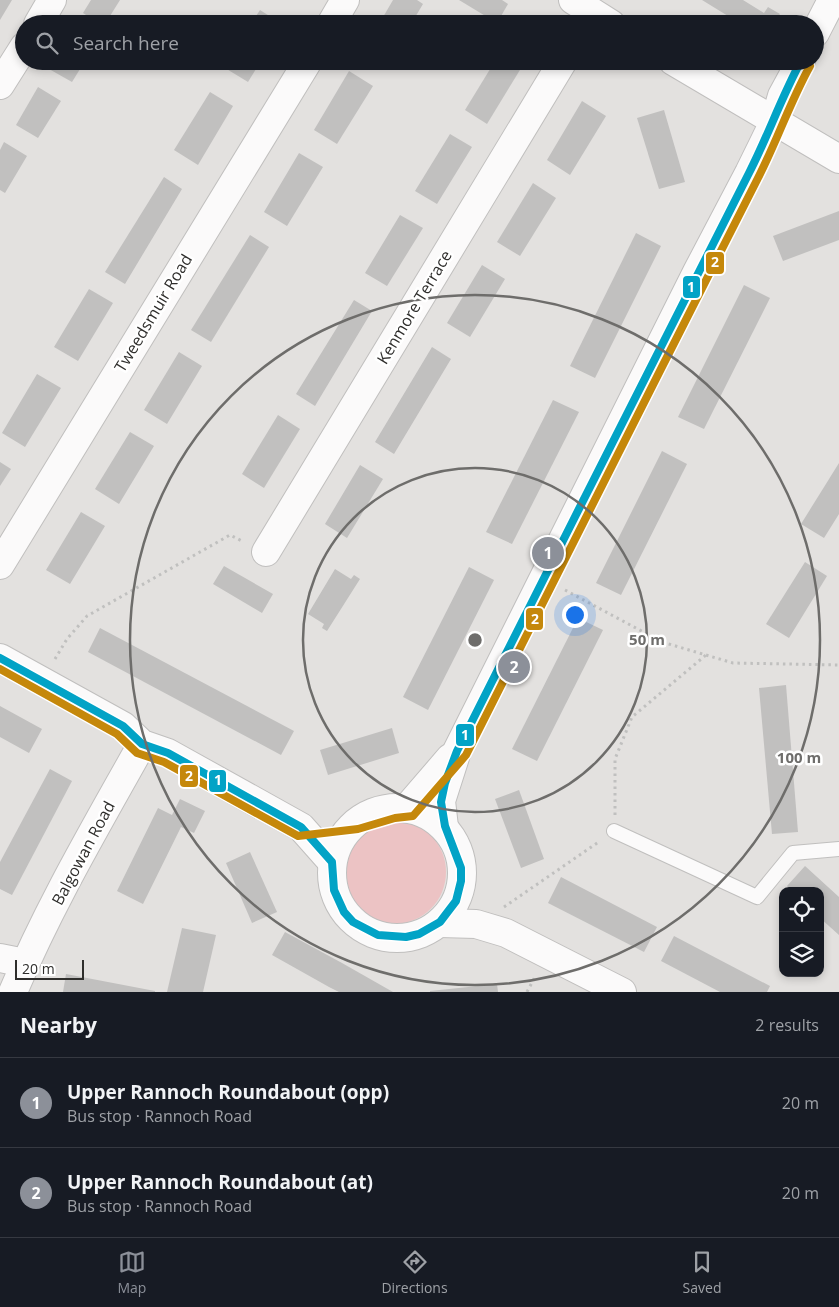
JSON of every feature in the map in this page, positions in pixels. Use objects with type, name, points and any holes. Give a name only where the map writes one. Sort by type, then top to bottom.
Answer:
[{"type":"street","points":[[43,15],[52,0]]},
{"type":"street","points":[[336,15],[345,0]]},
{"type":"street","points":[[824,16],[832,0]]},
{"type":"street","points":[[0,85],[15,61]]},
{"type":"street","name":"Tweedsmuir Road","points":[[0,565],[302,70]]},
{"type":"street","name":"Kenmore Terrace","points":[[266,552],[558,70]]},
{"type":"street","points":[[688,70],[839,159]]},
{"type":"street","points":[[444,827],[441,801],[457,751],[775,120],[782,96],[795,70]]},
{"type":"street","points":[[0,658],[123,726],[142,744],[168,753],[301,827],[332,862]]},
{"type":"street","name":"Balgowan Road","points":[[13,992],[13,960],[142,744]]},
{"type":"street","points":[[407,808],[457,751]]},
{"type":"street","points":[[301,827],[357,819],[379,811],[407,808],[429,815],[444,827],[454,842],[461,861],[458,897],[451,911],[440,923],[423,934],[403,939],[383,938],[364,930],[348,918],[338,901],[332,881],[332,862],[340,841],[357,819]]},
{"type":"street","points":[[458,897],[475,905],[498,925],[622,992]]},
{"type":"street","points":[[440,923],[498,925]]},
{"type":"lane","points":[[614,830],[757,897],[793,853],[839,849]]},
{"type":"path","points":[[42,682],[67,639],[88,616],[230,535],[266,552]]},
{"type":"path","points":[[544,579],[662,642],[706,655],[733,662],[839,665]]},
{"type":"path","points":[[498,925],[614,830],[615,759],[632,717],[706,655]]},
{"type":"shaded area","points":[[394,820],[414,824],[423,829],[437,843],[442,852],[446,872],[442,892],[437,901],[423,915],[414,920],[394,924],[374,920],[365,915],[351,901],[346,892],[342,872],[346,852],[351,843],[365,829],[374,824]]},
{"type":"building","points":[[0,0],[12,0],[0,20]]},
{"type":"building","points":[[91,0],[120,0],[111,15],[86,15],[83,13]]},
{"type":"building","points":[[393,0],[417,0],[423,4],[416,15],[384,15]]},
{"type":"building","points":[[459,0],[502,0],[508,4],[502,15],[484,15]]},
{"type":"building","points":[[702,0],[743,0],[764,13],[768,7],[780,14],[779,15],[726,15]]},
{"type":"building","points":[[260,10],[268,15],[257,15]]},
{"type":"building","points":[[51,70],[79,70],[72,82]]},
{"type":"building","points":[[228,70],[255,70],[248,82]]},
{"type":"building","points":[[489,70],[520,70],[487,124],[465,110]]},
{"type":"building","points":[[349,71],[373,86],[337,144],[314,130]]},
{"type":"building","points":[[38,87],[61,101],[38,138],[16,125]]},
{"type":"building","points":[[210,92],[233,106],[198,165],[174,150]]},
{"type":"building","points":[[582,101],[606,116],[570,175],[547,160]]},
{"type":"building","points":[[664,110],[685,182],[659,189],[637,118]]},
{"type":"building","points":[[450,134],[472,147],[437,204],[415,191]]},
{"type":"building","points":[[4,142],[27,156],[5,193],[0,190],[0,150]]},
{"type":"building","points":[[299,153],[323,167],[287,226],[264,212]]},
{"type":"building","points":[[164,177],[182,189],[125,284],[105,272]]},
{"type":"building","points":[[533,183],[556,198],[520,256],[497,242]]},
{"type":"building","points":[[839,211],[839,240],[783,261],[773,236]]},
{"type":"building","points":[[400,215],[423,228],[387,286],[365,273]]},
{"type":"building","points":[[636,233],[661,246],[595,378],[570,366]]},
{"type":"building","points":[[250,235],[269,247],[211,342],[191,330]]},
{"type":"building","points":[[482,265],[505,279],[470,337],[447,323]]},
{"type":"building","points":[[744,285],[770,298],[704,429],[678,417]]},
{"type":"building","points":[[89,289],[113,303],[78,361],[54,347]]},
{"type":"building","points":[[354,300],[372,311],[315,406],[296,394]]},
{"type":"building","points":[[432,347],[451,359],[394,454],[375,442]]},
{"type":"building","points":[[179,352],[202,366],[167,424],[144,410]]},
{"type":"building","points":[[37,374],[61,388],[25,447],[2,433]]},
{"type":"building","points":[[553,400],[579,412],[512,544],[486,532]]},
{"type":"building","points":[[278,415],[300,429],[264,488],[242,474]]},
{"type":"building","points":[[130,432],[154,446],[119,504],[95,489]]},
{"type":"building","points":[[662,451],[687,464],[621,595],[596,583]]},
{"type":"building","points":[[0,462],[11,469],[0,486]]},
{"type":"building","points":[[839,463],[839,514],[824,538],[801,524]]},
{"type":"building","points":[[360,465],[383,479],[347,538],[325,524]]},
{"type":"building","points":[[81,512],[105,526],[70,584],[46,570]]},
{"type":"building","points":[[805,562],[827,576],[789,638],[766,624]]},
{"type":"building","points":[[224,566],[273,594],[262,613],[213,584]]},
{"type":"building","points":[[469,567],[494,580],[428,710],[403,697]]},
{"type":"building","points":[[335,569],[351,579],[354,575],[360,579],[327,631],[322,628],[324,624],[308,614]]},
{"type":"building","points":[[578,618],[603,630],[537,761],[512,749]]},
{"type":"building","points":[[100,628],[294,731],[281,755],[88,652]]},
{"type":"building","points":[[786,685],[798,832],[772,834],[759,688]]},
{"type":"building","points":[[0,706],[42,729],[29,753],[0,737]]},
{"type":"building","points":[[392,728],[399,753],[328,775],[320,750]]},
{"type":"building","points":[[50,769],[72,781],[12,895],[0,889],[0,862]]},
{"type":"building","points":[[519,790],[544,859],[521,868],[495,799]]},
{"type":"building","points":[[180,799],[205,811],[194,833],[181,827],[143,904],[117,891],[158,808],[172,815]]},
{"type":"building","points":[[250,852],[277,912],[252,923],[226,863]]},
{"type":"building","points":[[805,866],[839,897],[839,935],[824,922],[824,887],[787,886]]},
{"type":"building","points":[[561,877],[657,927],[644,952],[548,903]]},
{"type":"building","points":[[182,928],[216,935],[203,992],[167,992]]},
{"type":"building","points":[[285,932],[393,992],[339,992],[329,987],[272,955]]},
{"type":"building","points":[[674,936],[770,986],[767,992],[720,992],[661,961]]},
{"type":"building","points":[[66,974],[155,991],[155,992],[63,992]]},
{"type":"building","points":[[497,984],[498,992],[430,992],[430,991]]},
{"type":"transit line","name":"1","points":[[0,658],[123,726],[142,744],[168,753],[301,827],[332,862],[334,890],[344,912],[353,922],[378,935],[406,937],[419,934],[440,922],[456,901],[461,881],[461,868],[445,826],[441,802],[445,783],[457,751],[749,173],[796,70]]},
{"type":"transit line","name":"2","points":[[0,669],[117,734],[137,753],[164,762],[298,836],[358,829],[395,818],[413,816],[466,755],[758,178],[808,70]]},
{"type":"place","name":"Upper Rannoch Roundabout (opp)","points":[[548,553]]},
{"type":"place","name":"Upper Rannoch Roundabout (at)","points":[[514,667]]}]
